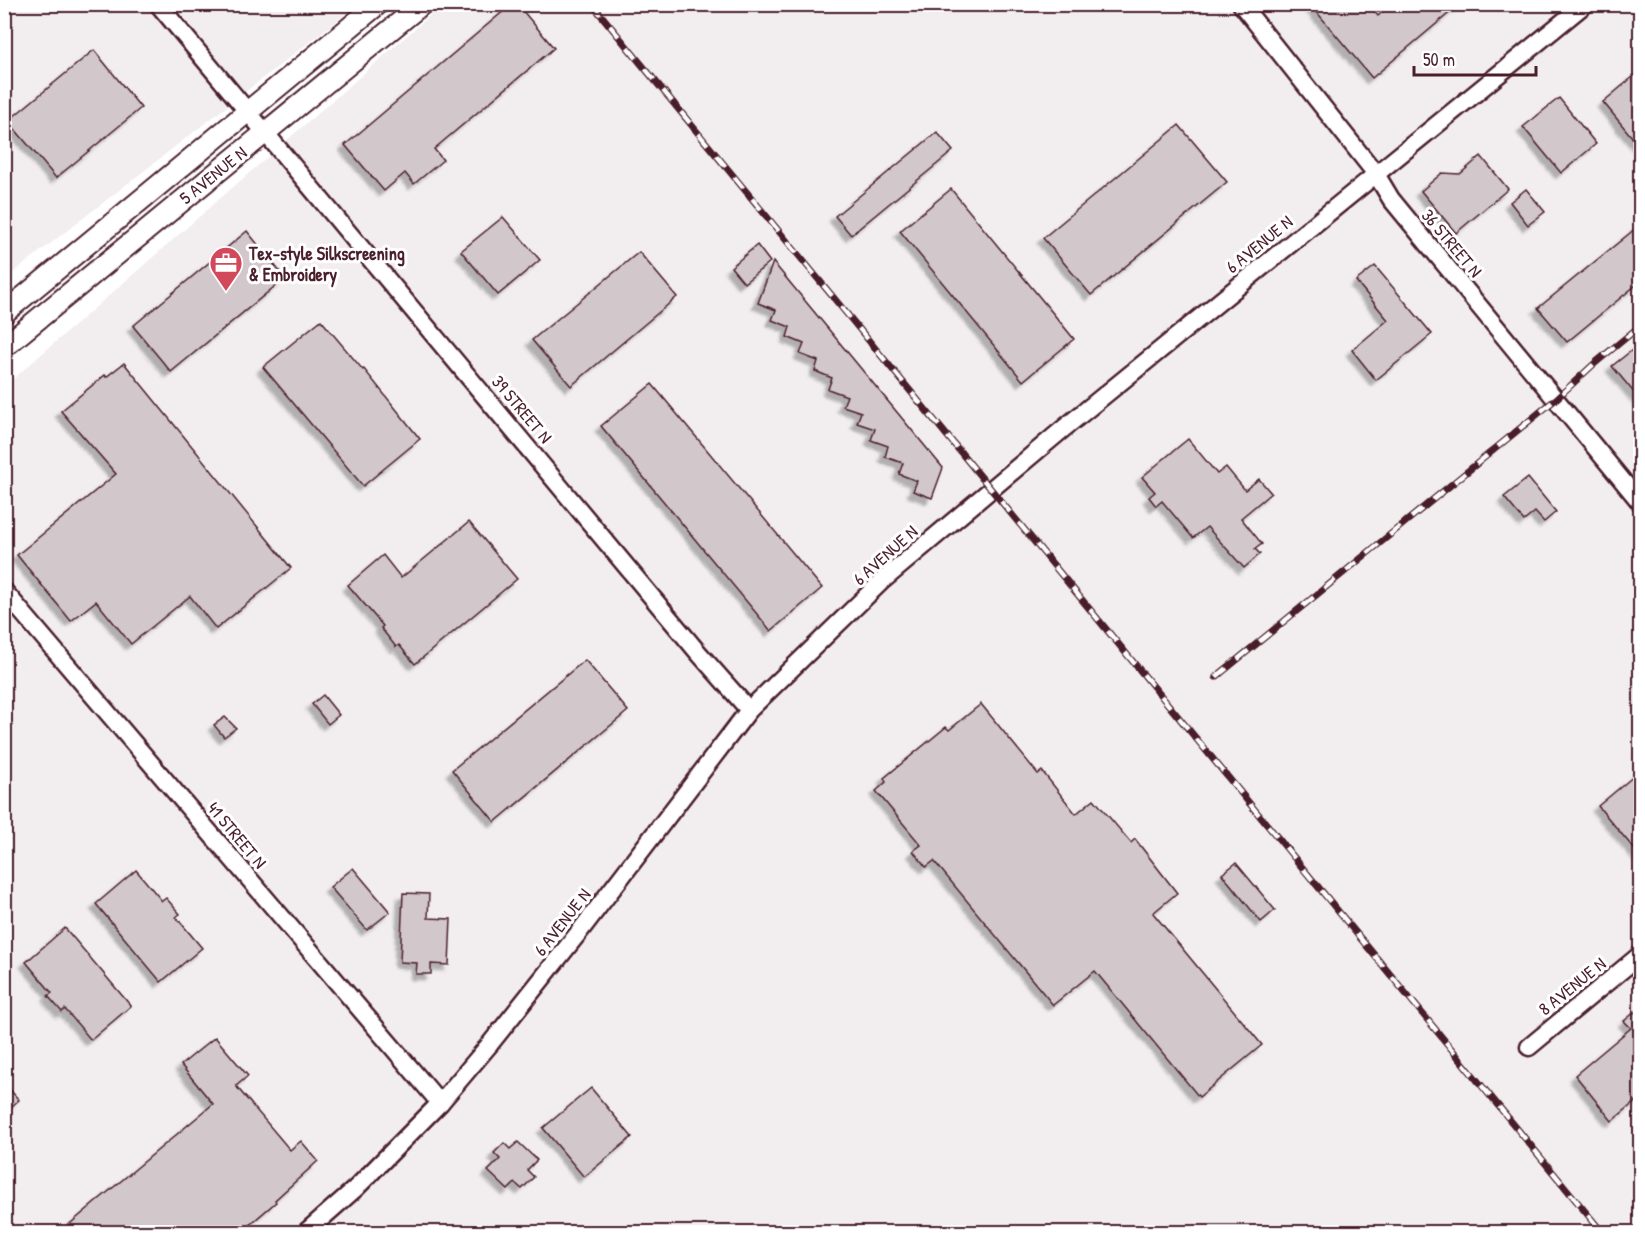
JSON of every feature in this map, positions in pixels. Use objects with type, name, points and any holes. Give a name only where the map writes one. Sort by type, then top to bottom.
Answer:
[{"type":"main road","name":"5 AVENUE N","points":[[4,313],[378,4]]},
{"type":"main road","name":"5 AVENUE N","points":[[4,347],[422,4]]},
{"type":"street","points":[[159,4],[248,111]]},
{"type":"street","name":"36 STREET N","points":[[1241,4],[1376,174],[1390,199],[1641,502]]},
{"type":"street","name":"6 AVENUE N","points":[[306,1233],[356,1188],[440,1103],[580,931],[749,710],[882,581],[1054,436],[1585,4]]},
{"type":"street","name":"39 STREET N","points":[[248,111],[696,650],[749,710]]},
{"type":"street","name":"41 STREET N","points":[[4,591],[440,1103]]},
{"type":"street","name":"8 AVENUE N","points":[[1529,1047],[1641,955]]},
{"type":"shaded area","points":[[5,5],[357,5],[5,279]]},
{"type":"shaded area","points":[[442,5],[1640,5],[1640,1232],[8,1232],[4,1229],[4,387]]},
{"type":"building","points":[[512,4],[517,4],[554,48],[434,149],[443,160],[414,184],[405,173],[384,191],[345,145]]},
{"type":"building","points":[[1310,4],[1368,4],[1378,16],[1391,4],[1460,4],[1372,78]]},
{"type":"building","points":[[94,50],[141,108],[56,178],[8,121]]},
{"type":"building","points":[[1641,70],[1641,148],[1603,102]]},
{"type":"building","points":[[1559,98],[1596,144],[1561,173],[1523,127]]},
{"type":"building","points":[[1179,125],[1227,182],[1091,295],[1043,238]]},
{"type":"building","points":[[937,132],[953,151],[851,235],[835,216]]},
{"type":"building","points":[[1481,156],[1508,189],[1456,233],[1421,191],[1442,173],[1460,174]]},
{"type":"building","points":[[951,189],[1074,339],[1023,381],[900,231]]},
{"type":"building","points":[[1526,189],[1545,212],[1528,225],[1510,202]]},
{"type":"building","points":[[503,217],[540,260],[498,295],[461,251]]},
{"type":"building","points":[[1641,224],[1641,281],[1567,342],[1538,308]]},
{"type":"building","points":[[247,231],[285,278],[171,372],[133,326]]},
{"type":"building","points":[[757,245],[770,262],[744,283],[731,267]]},
{"type":"building","points":[[639,252],[677,297],[571,386],[532,340]]},
{"type":"building","points":[[773,262],[943,468],[932,498],[913,491],[917,481],[899,474],[903,463],[885,457],[888,446],[871,440],[875,429],[857,423],[861,412],[843,406],[847,396],[828,389],[832,378],[815,371],[818,361],[800,354],[804,344],[787,337],[790,327],[772,320],[776,310],[758,303]]},
{"type":"building","points":[[1375,266],[1432,334],[1376,380],[1352,350],[1388,320],[1356,281]]},
{"type":"building","points":[[321,320],[420,439],[363,486],[263,367]]},
{"type":"building","points":[[1641,343],[1641,401],[1612,366]]},
{"type":"building","points":[[124,363],[291,568],[216,629],[190,596],[131,644],[96,601],[71,621],[17,555],[116,474],[61,411],[105,375],[106,377]]},
{"type":"building","points":[[652,384],[822,588],[771,631],[601,426]]},
{"type":"building","points":[[1188,439],[1217,474],[1226,467],[1245,490],[1259,479],[1271,493],[1241,518],[1262,544],[1255,549],[1260,554],[1244,568],[1207,527],[1193,538],[1162,501],[1156,506],[1149,497],[1155,492],[1142,477]]},
{"type":"building","points":[[1528,478],[1556,512],[1544,522],[1535,512],[1524,521],[1504,497]]},
{"type":"building","points":[[469,522],[517,579],[415,664],[399,645],[396,647],[381,628],[383,626],[348,585],[383,555],[401,578]]},
{"type":"building","points":[[585,660],[628,711],[495,822],[452,770]]},
{"type":"building","points":[[323,695],[339,715],[328,724],[312,704]]},
{"type":"building","points":[[981,704],[1038,774],[1042,771],[1076,814],[1094,799],[1131,843],[1135,839],[1177,893],[1153,913],[1262,1045],[1199,1097],[1095,971],[1053,1005],[934,861],[926,867],[913,851],[921,845],[876,791],[886,782],[884,778],[946,727],[949,730]]},
{"type":"building","points":[[225,717],[236,728],[224,737],[214,725]]},
{"type":"building","points":[[1641,770],[1641,857],[1598,806]]},
{"type":"building","points":[[1236,863],[1275,910],[1261,922],[1222,874]]},
{"type":"building","points":[[353,868],[390,912],[367,930],[330,887]]},
{"type":"building","points":[[136,870],[162,901],[166,898],[180,914],[176,917],[202,948],[161,982],[96,904]]},
{"type":"building","points":[[403,893],[429,894],[428,918],[451,919],[449,965],[431,964],[431,974],[416,974],[417,963],[400,962]]},
{"type":"building","points":[[65,928],[131,1006],[91,1040],[65,1009],[62,1012],[48,996],[52,993],[26,962]]},
{"type":"building","points":[[1641,1007],[1641,1097],[1612,1121],[1575,1075],[1631,1028],[1624,1021]]},
{"type":"building","points":[[215,1037],[248,1076],[236,1086],[290,1150],[301,1141],[318,1161],[240,1233],[59,1233],[213,1104],[181,1065]]},
{"type":"building","points":[[4,1083],[19,1100],[4,1113]]},
{"type":"building","points":[[591,1088],[632,1137],[584,1177],[543,1128]]},
{"type":"building","points":[[518,1142],[537,1160],[527,1170],[534,1177],[522,1189],[515,1183],[508,1190],[488,1171],[500,1159],[494,1153],[504,1143],[510,1149]]},
{"type":"railway","points":[[592,4],[1602,1232]]},
{"type":"railway","points":[[1216,677],[1556,399],[1640,326]]},
{"type":"place","name":"Tex-style Silkscreening & Embroidery","points":[[226,292]]}]
